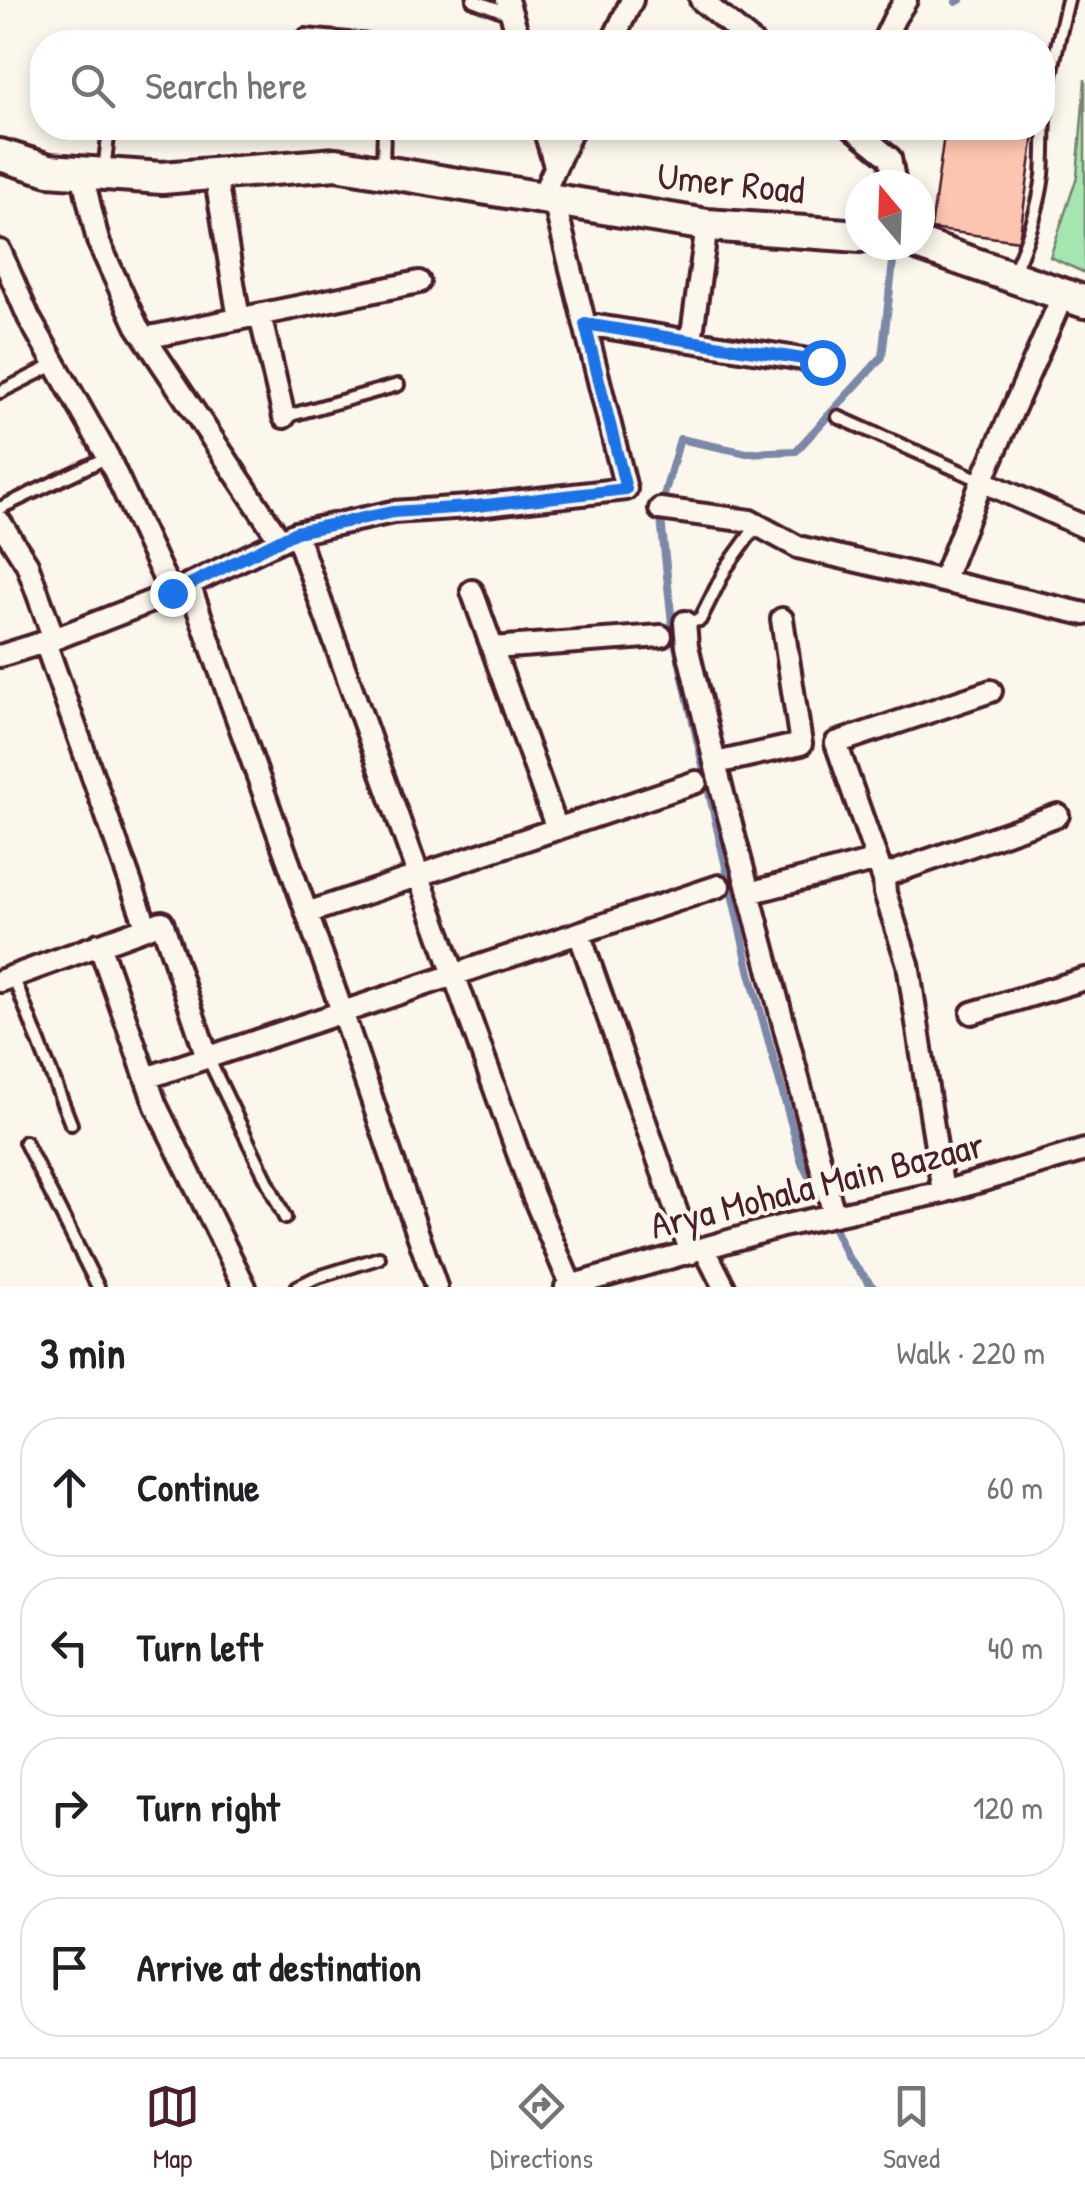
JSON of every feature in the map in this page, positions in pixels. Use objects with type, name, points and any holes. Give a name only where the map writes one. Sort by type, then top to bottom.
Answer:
[{"type":"street","points":[[618,30],[632,0]]},
{"type":"street","points":[[702,0],[738,30]]},
{"type":"street","points":[[889,30],[906,0]]},
{"type":"street","points":[[547,140],[554,166]]},
{"type":"street","points":[[0,656],[49,641],[180,589],[288,536],[393,512],[626,489],[585,324],[548,200],[554,166],[567,140]]},
{"type":"street","points":[[868,140],[890,158],[892,170]]},
{"type":"street","name":"Umer Road","points":[[0,155],[49,170],[162,178],[336,164],[707,224],[845,235]]},
{"type":"street","points":[[93,173],[98,240],[137,326],[288,536],[418,876],[533,1195],[576,1286]]},
{"type":"street","points":[[215,174],[250,317],[284,417]]},
{"type":"street","points":[[692,340],[707,224]]},
{"type":"street","points":[[935,250],[1074,298],[982,481],[944,581]]},
{"type":"street","points":[[0,251],[29,318],[180,589],[307,914],[436,1287]]},
{"type":"street","points":[[144,338],[419,282]]},
{"type":"street","points":[[585,324],[822,362]]},
{"type":"street","points":[[982,481],[1085,527]]},
{"type":"street","points":[[660,510],[750,521],[798,547],[1085,614]]},
{"type":"street","points":[[0,522],[27,564],[49,641],[146,926],[141,928]]},
{"type":"street","points":[[472,591],[557,829]]},
{"type":"street","points":[[716,764],[801,744],[782,619]]},
{"type":"street","points":[[685,622],[687,646],[716,764],[833,1215]]},
{"type":"street","points":[[492,648],[662,636]]},
{"type":"street","points":[[943,1192],[908,964],[836,744],[991,691]]},
{"type":"street","points":[[307,914],[696,782]]},
{"type":"street","points":[[750,893],[880,870],[889,874],[1058,814]]},
{"type":"street","points":[[146,1078],[719,886]]},
{"type":"street","points":[[4,979],[162,922],[208,1058]]},
{"type":"street","points":[[579,934],[698,1250],[724,1287]]},
{"type":"street","points":[[99,944],[156,1106],[245,1287]]},
{"type":"street","points":[[972,1013],[1085,979]]},
{"type":"street","name":"Arya Mohala Main Bazaar","points":[[576,1286],[782,1226],[943,1192],[1085,1150]]},
{"type":"lane","points":[[474,0],[509,7]]},
{"type":"lane","points":[[1055,53],[1068,0]]},
{"type":"lane","points":[[93,173],[105,140]]},
{"type":"lane","points":[[383,172],[384,140]]},
{"type":"lane","points":[[1011,277],[1038,203],[1044,140]]},
{"type":"lane","points":[[0,392],[56,364]]},
{"type":"lane","points":[[284,417],[398,384]]},
{"type":"lane","points":[[838,417],[982,481]]},
{"type":"lane","points":[[0,508],[108,457]]},
{"type":"lane","points":[[685,622],[700,620],[726,568],[757,525]]},
{"type":"lane","points":[[4,979],[72,1124]]},
{"type":"lane","points":[[208,1058],[285,1218]]},
{"type":"lane","points":[[25,1142],[98,1287]]},
{"type":"lane","points":[[297,1287],[379,1258]]},
{"type":"green space","points":[[1085,79],[1085,273],[1050,257],[1077,177]]},
{"type":"building","points":[[943,140],[1033,140],[1019,241],[935,230]]},
{"type":"waterway","points":[[956,2],[960,0]]},
{"type":"waterway","points":[[822,1203],[802,1163],[750,973],[673,633],[660,509],[680,439],[747,453],[796,451],[882,357],[893,260]]},
{"type":"waterway","points":[[830,1220],[847,1256],[873,1287]]},
{"type":"route","points":[[172,593],[296,532],[393,512],[626,489],[585,324],[822,362]]}]
